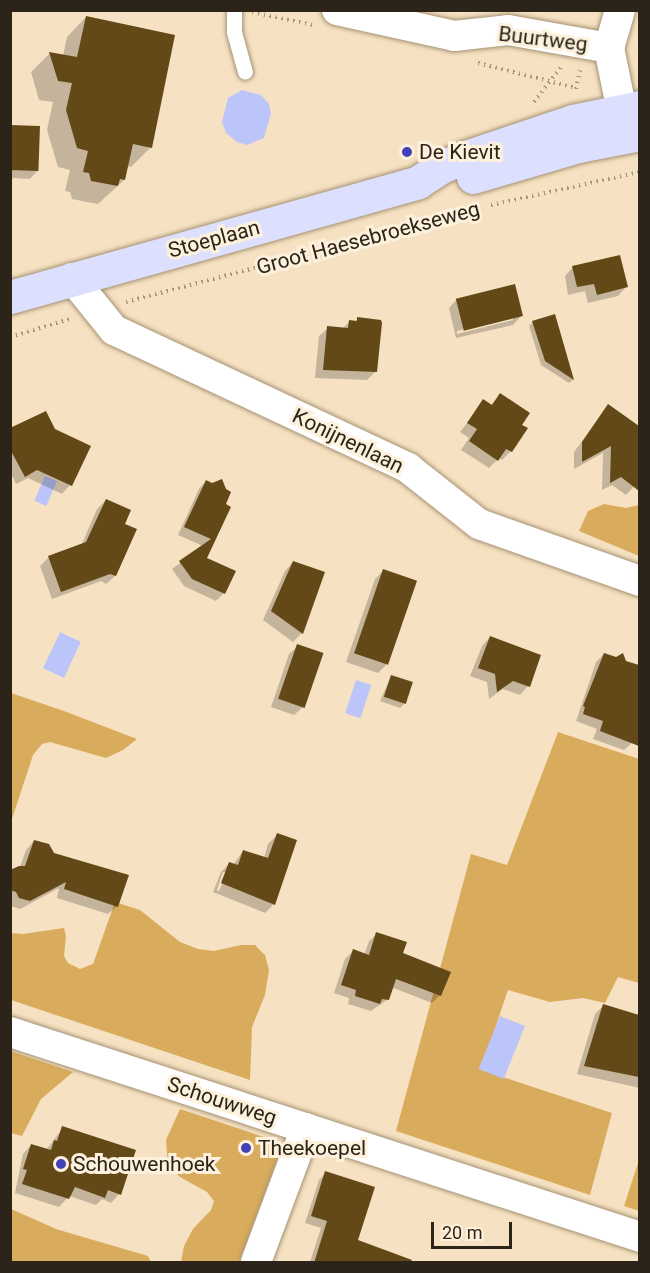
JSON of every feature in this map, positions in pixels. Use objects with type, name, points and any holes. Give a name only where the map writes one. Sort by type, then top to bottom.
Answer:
[{"type":"street","name":"Buurtweg","points":[[337,10],[454,36],[508,30],[609,48]]},
{"type":"street","points":[[620,10],[609,48],[632,121]]},
{"type":"street","name":"Stoeplaan","points":[[10,297],[418,183],[441,166],[573,121],[632,121]]},
{"type":"street","name":"Konijnenlaan","points":[[72,278],[114,330],[408,468],[479,524],[639,581]]},
{"type":"street","name":"Schouwweg","points":[[10,1032],[639,1237]]},
{"type":"street","points":[[256,1263],[306,1128]]},
{"type":"lane","points":[[234,10],[234,32],[245,72]]},
{"type":"path","points":[[529,109],[561,68],[569,41]]},
{"type":"path","name":"Groot Haesebroekseweg","points":[[10,338],[98,310],[487,206],[639,172]]},
{"type":"shaded area","points":[[604,504],[626,508],[639,505],[639,556],[579,531],[588,511]]},
{"type":"shaded area","points":[[11,693],[137,739],[123,750],[106,758],[50,742],[42,744],[33,755],[11,822]]},
{"type":"shaded area","points":[[558,732],[639,759],[639,983],[618,977],[605,1003],[583,998],[550,1002],[508,990],[481,1070],[612,1113],[590,1195],[396,1131],[471,854],[507,865]]},
{"type":"shaded area","points":[[115,902],[140,910],[180,942],[198,949],[214,951],[241,945],[255,945],[265,955],[269,970],[265,995],[252,1027],[250,1080],[11,1000],[11,933],[23,934],[64,928],[66,936],[64,956],[68,963],[80,969],[93,964]]},
{"type":"shaded area","points":[[10,1051],[73,1072],[41,1099],[22,1136],[11,1133]]},
{"type":"shaded area","points":[[180,1109],[279,1142],[280,1152],[239,1262],[181,1262],[184,1246],[193,1229],[211,1210],[214,1201],[207,1192],[180,1177],[168,1166],[166,1140]]},
{"type":"shaded area","points":[[639,1160],[639,1211],[624,1206]]},
{"type":"shaded area","points":[[11,1209],[56,1229],[148,1256],[151,1262],[11,1262]]},
{"type":"water","points":[[242,90],[261,95],[269,104],[271,113],[264,138],[247,145],[237,142],[226,133],[222,122],[228,98]]},
{"type":"water","points":[[45,476],[57,481],[46,506],[34,501]]},
{"type":"water","points":[[60,632],[81,642],[64,678],[43,668]]},
{"type":"water","points":[[356,680],[371,685],[360,718],[345,713]]},
{"type":"water","points":[[500,1016],[525,1026],[504,1079],[479,1069]]},
{"type":"building","points":[[86,16],[175,35],[152,148],[133,144],[125,180],[120,179],[118,186],[91,181],[89,173],[83,172],[88,151],[77,148],[66,110],[72,83],[58,81],[49,52],[77,57]]},
{"type":"building","points":[[10,125],[40,126],[38,171],[10,170]]},
{"type":"building","points":[[620,255],[628,287],[597,295],[594,284],[577,287],[572,266]]},
{"type":"building","points":[[515,284],[523,316],[464,331],[456,299]]},
{"type":"building","points":[[555,314],[574,380],[545,361],[532,321]]},
{"type":"building","points":[[357,317],[381,320],[377,372],[323,370],[327,326],[348,328],[349,320],[357,321]]},
{"type":"building","points":[[500,393],[530,413],[522,425],[528,428],[512,452],[506,449],[498,461],[469,441],[477,429],[467,423],[483,399],[492,405]]},
{"type":"building","points":[[608,404],[639,426],[639,491],[621,477],[610,483],[611,446],[582,462],[582,442]]},
{"type":"building","points":[[46,411],[55,429],[91,446],[72,486],[37,470],[25,477],[10,449],[10,428]]},
{"type":"building","points":[[222,479],[226,489],[231,492],[226,504],[231,507],[207,558],[236,571],[225,594],[192,579],[179,561],[211,539],[184,527],[206,480],[212,483]]},
{"type":"building","points":[[106,499],[131,510],[125,524],[137,529],[116,576],[110,574],[61,592],[48,556],[86,542]]},
{"type":"building","points":[[293,561],[325,572],[303,634],[271,611]]},
{"type":"building","points":[[383,569],[417,581],[388,665],[354,653]]},
{"type":"building","points":[[490,636],[541,655],[530,687],[513,681],[497,692],[495,674],[478,668]]},
{"type":"building","points":[[297,644],[323,653],[305,708],[278,699]]},
{"type":"building","points":[[604,653],[616,657],[623,653],[626,661],[639,665],[639,746],[600,731],[603,721],[583,714],[585,707],[583,706]]},
{"type":"building","points":[[391,675],[413,682],[406,704],[384,697]]},
{"type":"building","points":[[277,833],[297,840],[275,905],[221,883],[229,862],[238,865],[243,850],[268,858]]},
{"type":"building","points":[[34,840],[49,844],[54,853],[129,875],[118,907],[64,889],[66,882],[30,901],[19,898],[16,892],[10,890],[10,870],[25,866]]},
{"type":"building","points":[[376,932],[407,942],[403,953],[451,972],[441,996],[396,979],[389,1000],[382,999],[380,1004],[355,996],[356,990],[341,985],[353,949],[369,955]]},
{"type":"building","points":[[603,1004],[639,1015],[639,1077],[584,1066]]},
{"type":"building","name":"Schouwenhoek","points":[[62,1126],[136,1150],[121,1195],[108,1190],[105,1198],[75,1187],[69,1199],[22,1184],[27,1170],[23,1169],[31,1144],[51,1150]]},
{"type":"building","points":[[325,1171],[375,1187],[358,1240],[412,1260],[411,1263],[314,1263],[327,1221],[311,1216]]},
{"type":"place","name":"De Kievit","points":[[407,152]]},
{"type":"place","name":"Theekoepel","points":[[246,1148]]},
{"type":"place","name":"Schouwenhoek","points":[[61,1164]]}]
